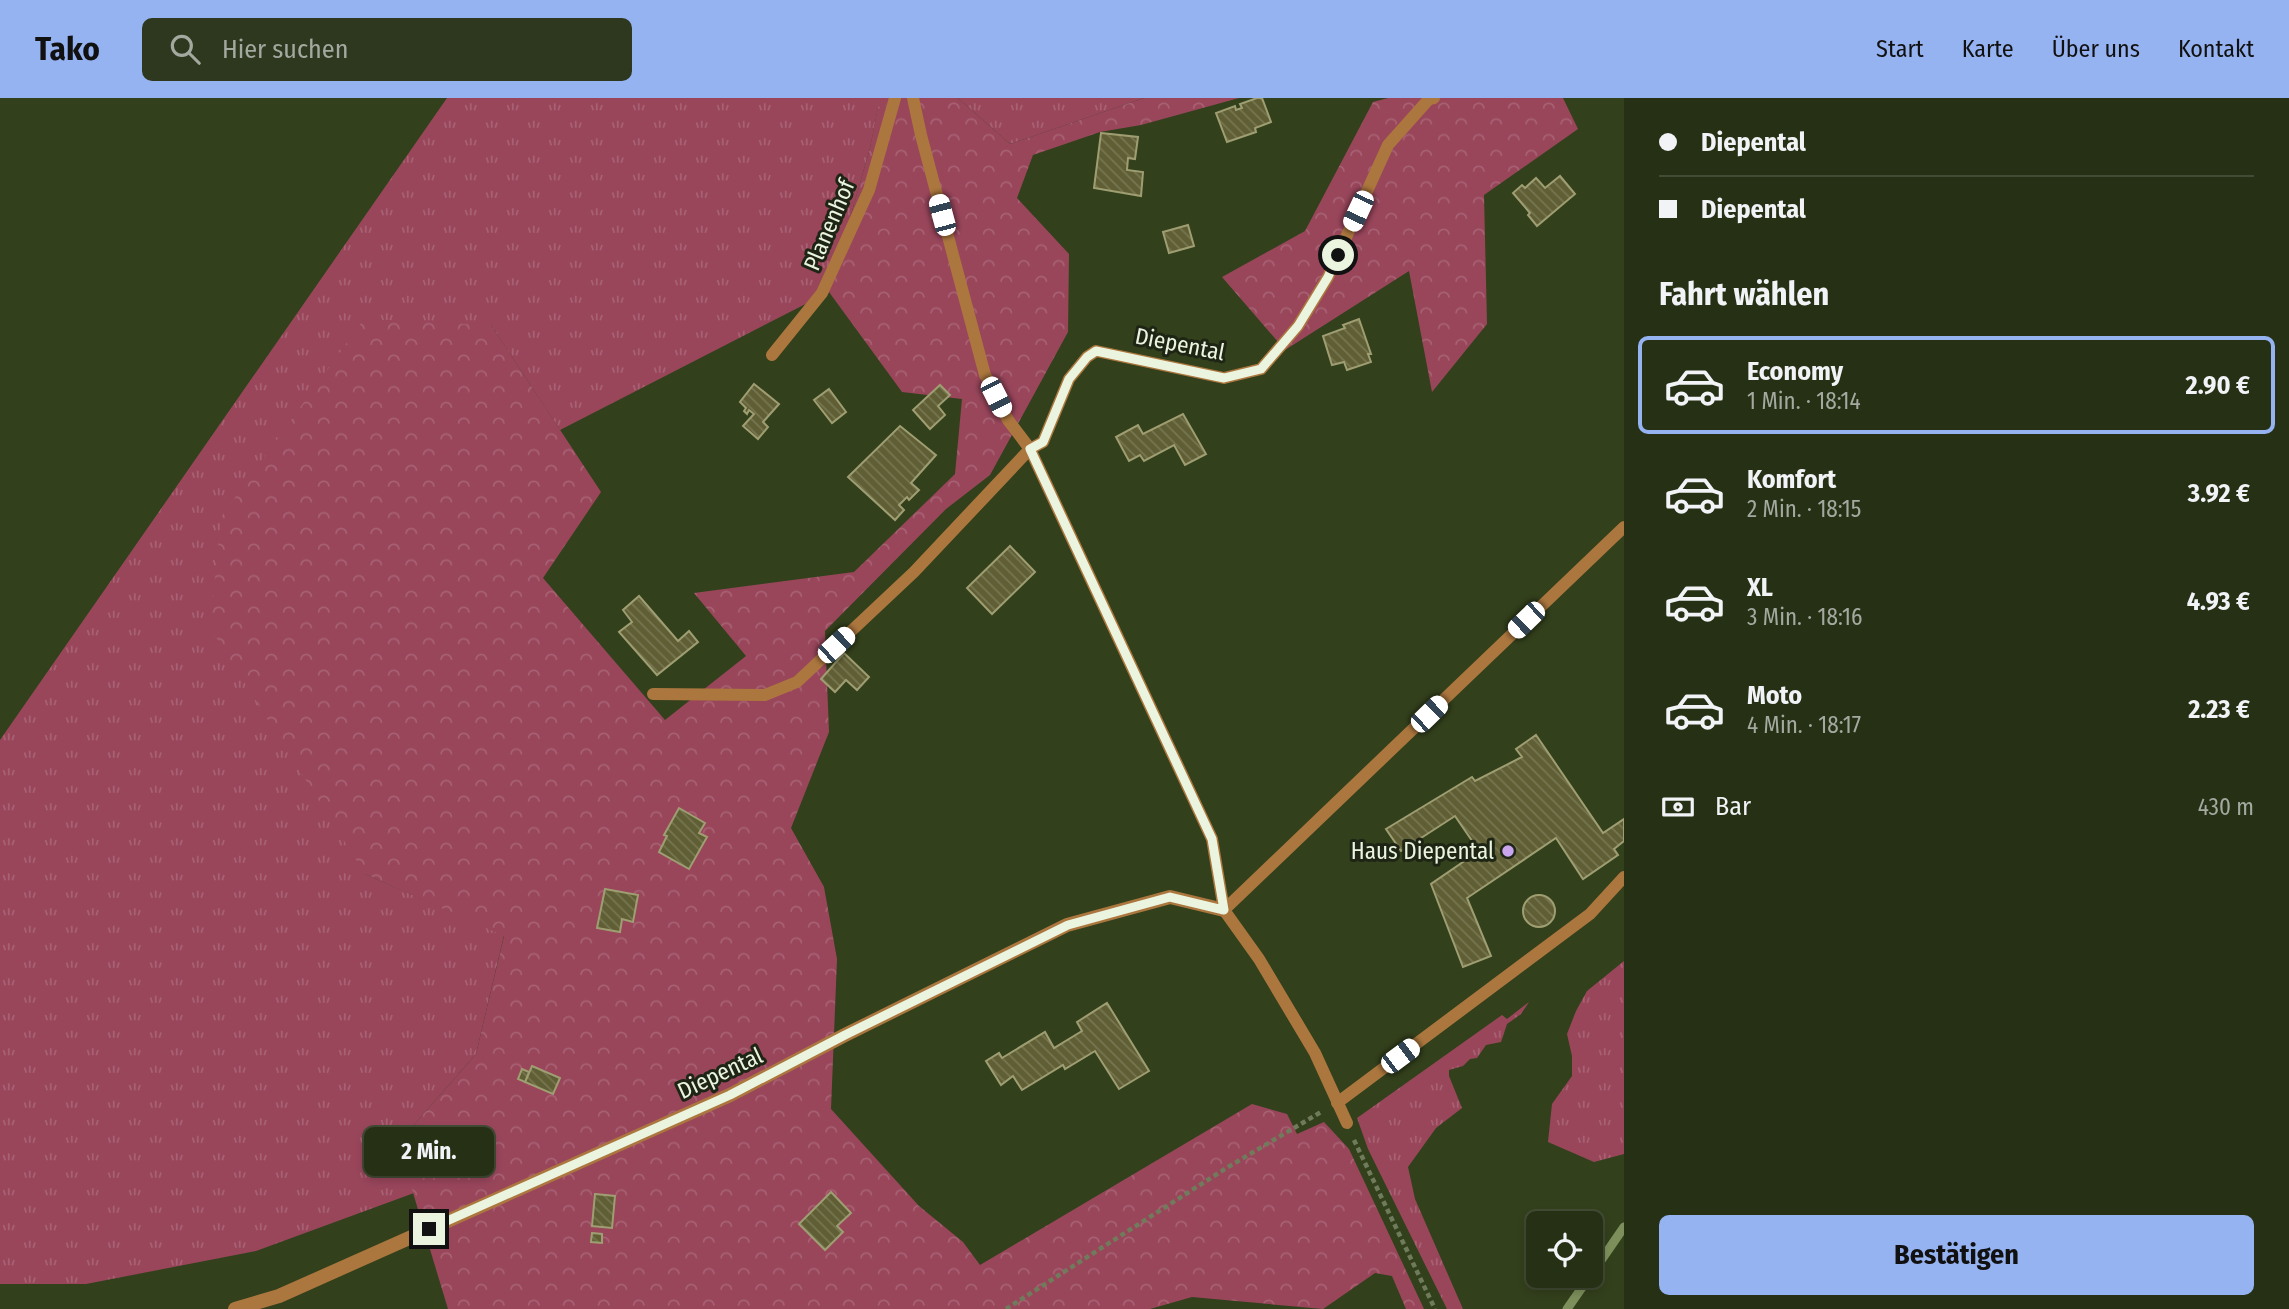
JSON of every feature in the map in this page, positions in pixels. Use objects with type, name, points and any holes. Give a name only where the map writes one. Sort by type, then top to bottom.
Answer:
[{"type":"street","name":"Diepental","points":[[235,1309],[279,1296],[730,1095],[1068,925],[1170,897],[1224,910]]},
{"type":"lane","name":"Planenhof","points":[[772,355],[822,293],[869,190],[895,98]]},
{"type":"lane","points":[[914,98],[921,135],[985,374],[1008,420],[1030,449],[1212,839],[1224,910],[1259,959],[1308,1041],[1346,1123]]},
{"type":"lane","name":"Diepental","points":[[653,694],[765,695],[797,682],[914,572],[1030,449],[1043,442],[1069,379],[1087,357],[1096,351],[1224,378],[1261,369],[1298,326],[1328,277],[1388,145],[1429,99],[1434,98]]},
{"type":"lane","points":[[1224,910],[1624,527]]},
{"type":"lane","points":[[1337,1102],[1590,914],[1624,877]]},
{"type":"path","points":[[1006,1309],[1227,1167],[1337,1102]]},
{"type":"path","points":[[1346,1123],[1435,1309]]},
{"type":"green space","points":[[447,98],[918,98],[878,108],[870,148],[829,292],[560,430],[491,325],[365,874],[504,935],[476,1054],[398,1143],[414,1193],[256,1251],[86,1284],[0,1284],[0,740]]},
{"type":"green space","points":[[918,98],[958,98],[1010,144],[1144,98],[1239,98],[1141,125],[1100,132],[1033,155],[1017,198],[1069,254],[1068,332],[990,475],[946,509],[825,631],[829,732],[791,828],[824,887],[837,959],[831,1109],[919,1206],[963,1242],[980,1265],[1252,1104],[1287,1114],[1297,1134],[1324,1122],[1349,1149],[1424,1309],[1406,1309],[1392,1276],[1375,1273],[1323,1309],[1192,1297],[1150,1309],[448,1309],[398,1143],[476,1054],[504,936],[365,874],[210,628],[221,517],[364,319],[491,325],[601,492],[543,578],[665,720],[746,656],[694,593],[854,572],[955,474],[962,399],[902,392],[829,292],[870,148],[878,107]]},
{"type":"green space","points":[[958,98],[1144,98],[1010,144]]},
{"type":"green space","points":[[1388,98],[1563,98],[1578,129],[1484,195],[1487,324],[1432,392],[1409,271],[1285,350],[1222,277],[1305,231],[1373,102]]},
{"type":"green space","points":[[1624,961],[1624,1154],[1594,1162],[1548,1142],[1552,1104],[1572,1076],[1572,1056],[1567,1034],[1576,1011],[1587,991]]},
{"type":"green space","points":[[1529,1002],[1521,1014],[1507,1024],[1501,1042],[1486,1045],[1477,1058],[1449,1070],[1462,1108],[1436,1128],[1408,1167],[1415,1199],[1463,1309],[1447,1309],[1368,1149],[1357,1118],[1502,1015],[1507,1019]]},
{"type":"building","points":[[1262,98],[1271,122],[1255,128],[1256,132],[1227,142],[1216,113],[1235,106],[1236,110],[1242,108],[1240,104]]},
{"type":"building","points":[[1101,133],[1138,137],[1135,159],[1128,158],[1127,170],[1143,172],[1141,196],[1094,188]]},
{"type":"building","points":[[1560,176],[1575,194],[1537,226],[1513,193],[1522,185],[1525,188],[1536,178],[1545,188]]},
{"type":"building","points":[[1188,225],[1194,246],[1169,253],[1163,232]]},
{"type":"building","points":[[1359,319],[1371,354],[1368,354],[1371,362],[1347,370],[1344,362],[1332,365],[1323,336],[1345,328],[1343,325]]},
{"type":"building","points":[[754,384],[779,404],[763,422],[768,427],[758,439],[743,426],[754,414],[749,410],[747,414],[744,411],[746,408],[740,402]]},
{"type":"building","points":[[940,385],[950,395],[938,406],[945,415],[930,429],[913,410]]},
{"type":"building","points":[[829,389],[846,412],[832,423],[814,400]]},
{"type":"building","points":[[1183,414],[1206,454],[1185,465],[1174,445],[1144,461],[1140,455],[1129,461],[1116,437],[1138,425],[1143,434]]},
{"type":"building","points":[[900,426],[936,455],[911,483],[919,490],[899,505],[904,510],[895,520],[848,477]]},
{"type":"building","points":[[1010,546],[1035,572],[992,614],[967,588]]},
{"type":"building","points":[[639,596],[678,641],[689,631],[698,642],[657,675],[619,632],[632,622],[623,610]]},
{"type":"building","points":[[844,653],[869,677],[857,690],[846,680],[835,692],[821,679]]},
{"type":"building","name":"Haus Diepental","points":[[1536,735],[1603,833],[1624,819],[1624,841],[1614,849],[1618,855],[1583,879],[1556,838],[1467,898],[1491,956],[1463,967],[1431,884],[1479,851],[1455,816],[1401,851],[1386,829],[1472,777],[1475,781],[1522,757],[1516,749]]},
{"type":"building","points":[[679,808],[705,823],[699,833],[707,837],[689,869],[659,852],[667,836],[664,835]]},
{"type":"building","points":[[605,889],[638,895],[633,922],[622,919],[620,932],[597,928]]},
{"type":"building","points":[[1539,895],[1551,899],[1555,911],[1551,923],[1539,927],[1527,923],[1523,911],[1527,899]]},
{"type":"building","points":[[1107,1003],[1149,1071],[1119,1089],[1095,1051],[1065,1069],[1063,1065],[1022,1090],[1013,1076],[1001,1085],[986,1061],[999,1053],[1002,1058],[1045,1032],[1054,1048],[1082,1031],[1077,1022]]},
{"type":"building","points":[[532,1066],[560,1078],[553,1094],[525,1082]]},
{"type":"building","points":[[522,1069],[529,1072],[525,1082],[518,1079]]},
{"type":"building","points":[[831,1192],[851,1213],[837,1226],[843,1232],[825,1250],[799,1224]]},
{"type":"building","points":[[595,1194],[615,1196],[612,1228],[592,1226]]},
{"type":"building","points":[[592,1233],[602,1234],[602,1243],[591,1242]]},
{"type":"waterway","points":[[1603,1258],[1624,1227]]},
{"type":"waterway","points":[[1567,1309],[1582,1288]]},
{"type":"place","name":"Haus Diepental","points":[[1508,851]]},
{"type":"route","points":[[429,1229],[730,1095],[1068,925],[1170,897],[1224,910],[1212,839],[1030,449],[1043,442],[1069,379],[1087,357],[1096,351],[1224,378],[1261,369],[1298,326],[1338,255]]}]
